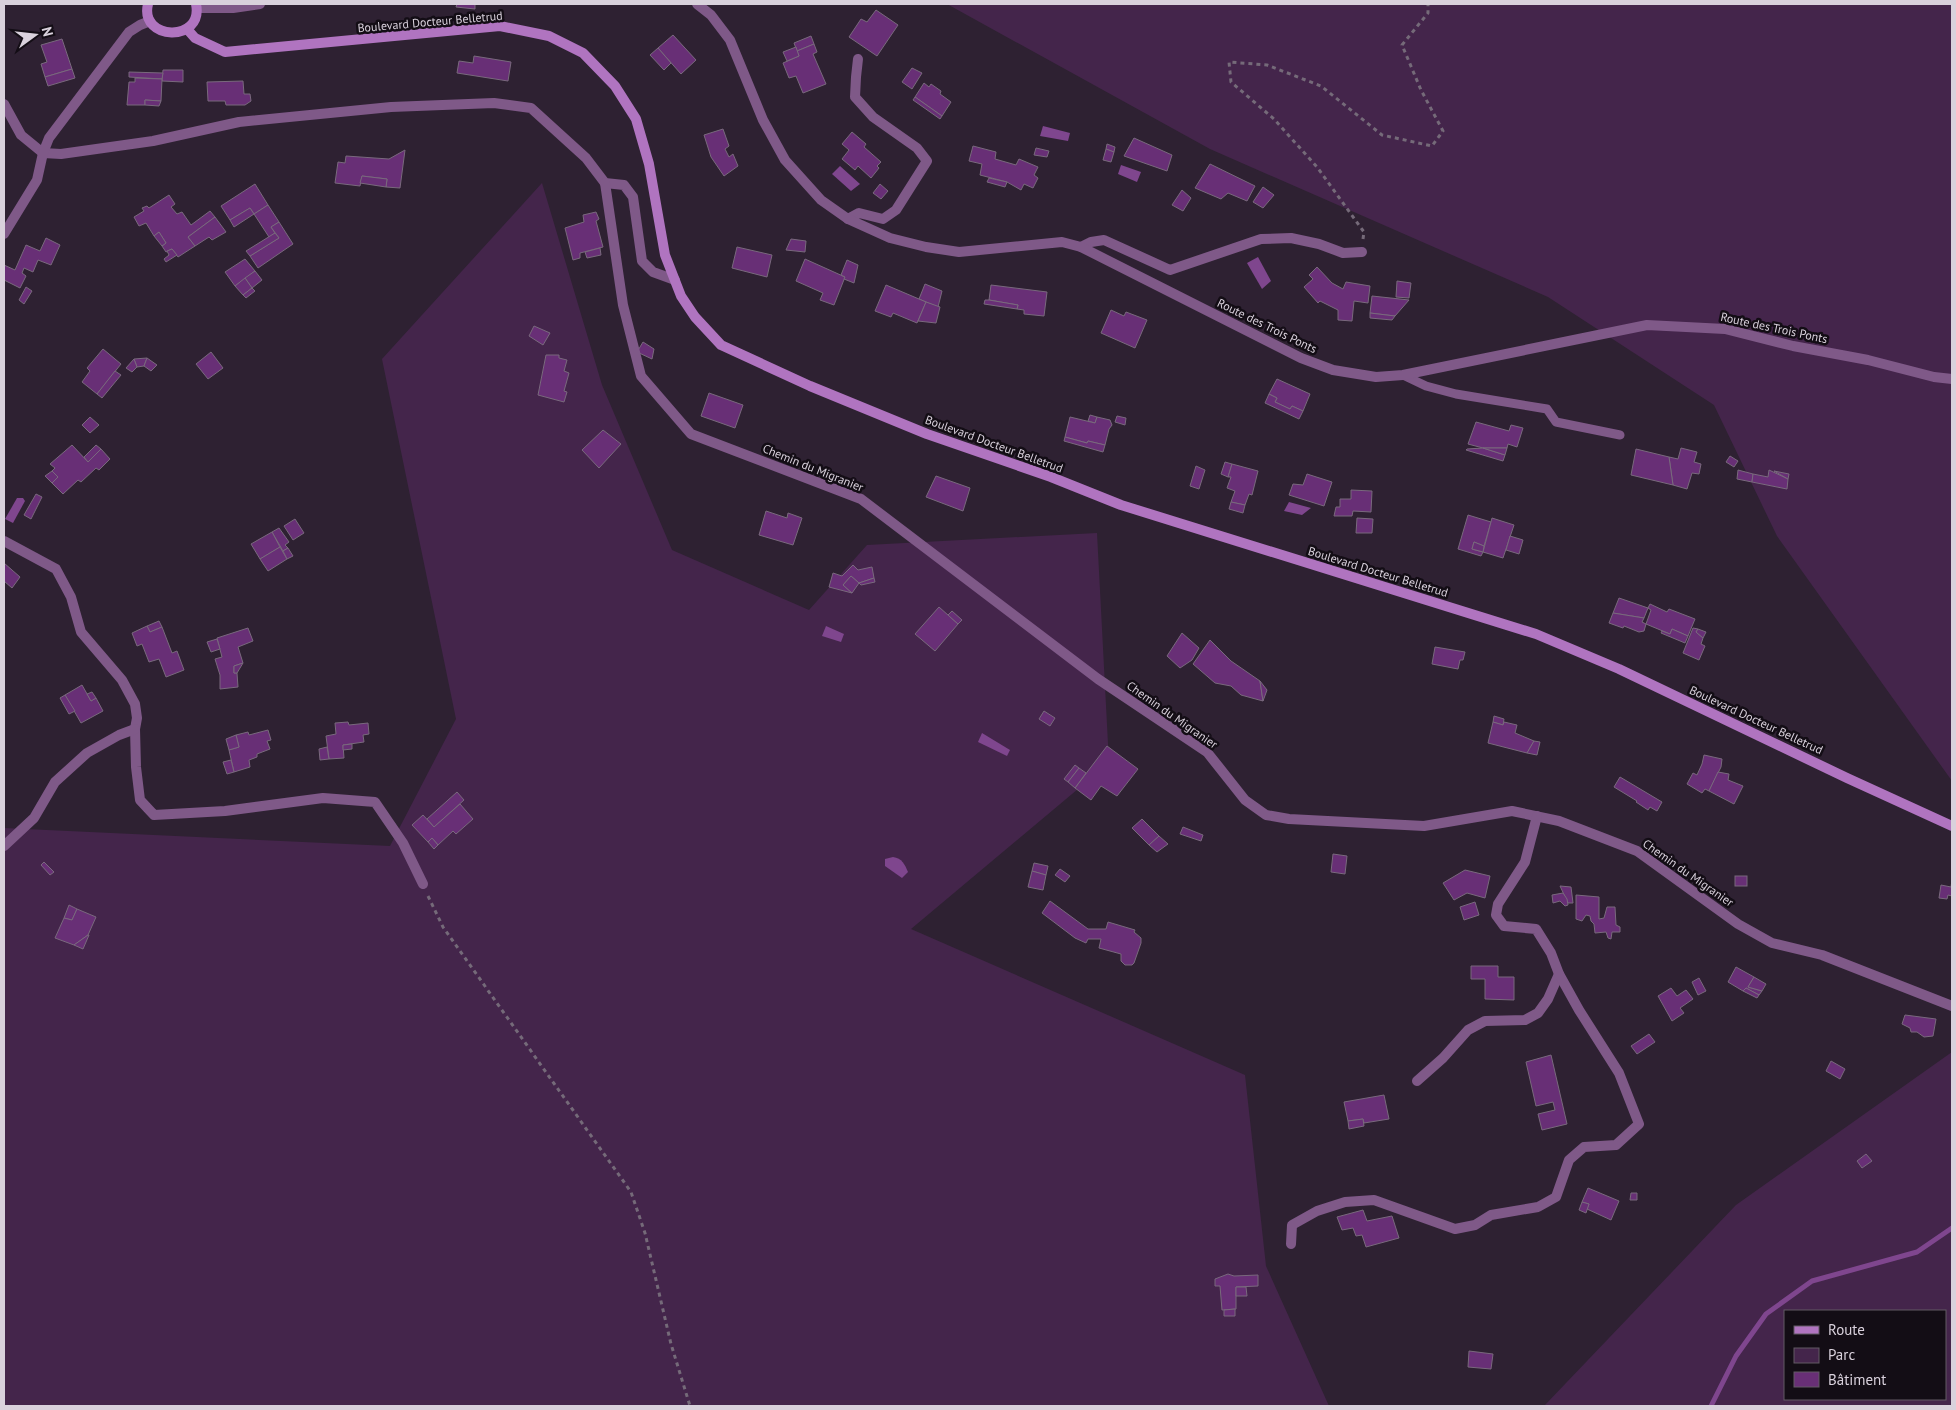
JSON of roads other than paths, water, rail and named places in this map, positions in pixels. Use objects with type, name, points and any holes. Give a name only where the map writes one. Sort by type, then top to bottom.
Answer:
[{"type":"main road","points":[[148,4],[146,9],[150,21],[157,29],[166,33],[177,33],[187,28],[192,23],[196,6]]},
{"type":"main road","name":"Boulevard Docteur Belletrud","points":[[187,28],[195,38],[225,52],[500,26],[549,36],[583,53],[615,86],[636,119],[649,164],[665,255],[681,296],[694,317],[721,345],[810,386],[926,434],[1050,477],[1121,505],[1536,634],[1619,669],[1952,826]]},
{"type":"street","points":[[196,6],[232,8],[260,4]]},
{"type":"street","name":"Route des Trois Ponts","points":[[697,4],[711,15],[730,40],[763,120],[785,160],[821,200],[848,219],[890,238],[926,247],[959,252],[1062,242],[1081,247],[1301,358],[1333,370],[1376,378],[1647,325],[1725,329],[1793,346],[1868,360],[1934,378],[1952,379]]},
{"type":"street","points":[[4,234],[37,180],[43,153],[50,138],[129,32],[150,21]]},
{"type":"street","points":[[848,219],[859,213],[883,219],[896,210],[927,161],[917,148],[874,117],[855,96],[858,59]]},
{"type":"street","points":[[4,104],[21,135],[43,153],[61,154],[153,141],[239,122],[391,107],[494,103],[531,108],[586,158],[605,183],[624,185],[633,197],[642,261],[653,272],[675,280]]},
{"type":"street","name":"Chemin du Migranier","points":[[605,183],[623,305],[641,376],[691,434],[861,500],[1098,679],[1207,752],[1245,800],[1266,815],[1289,819],[1424,826],[1512,811],[1559,821],[1637,851],[1738,924],[1772,942],[1822,955],[1949,1005]]},
{"type":"street","points":[[1081,247],[1091,242],[1104,240],[1170,270],[1260,239],[1291,238],[1319,244],[1343,253],[1362,252]]},
{"type":"street","points":[[4,541],[56,569],[71,597],[81,632],[122,680],[135,704],[137,718],[135,729],[136,767],[140,800],[154,815],[225,811],[323,798],[374,802],[403,842],[423,884]]},
{"type":"street","points":[[4,846],[34,818],[55,782],[87,753],[119,735],[135,729]]},
{"type":"street","points":[[1291,1244],[1292,1225],[1317,1211],[1345,1202],[1374,1200],[1455,1230],[1475,1225],[1492,1215],[1538,1206],[1556,1198],[1569,1160],[1584,1147],[1616,1145],[1638,1124],[1619,1073],[1559,974],[1550,953],[1536,929],[1504,926],[1496,915],[1498,904],[1525,862],[1537,816]]},
{"type":"street","points":[[1417,1081],[1443,1058],[1468,1030],[1484,1021],[1525,1020],[1538,1012],[1548,999],[1559,974]]},
{"type":"lane","points":[[1403,374],[1426,386],[1456,394],[1547,409],[1556,422],[1620,436]]},
{"type":"waterway","points":[[1711,1406],[1736,1356],[1766,1314],[1812,1281],[1917,1252],[1952,1228]]}]
